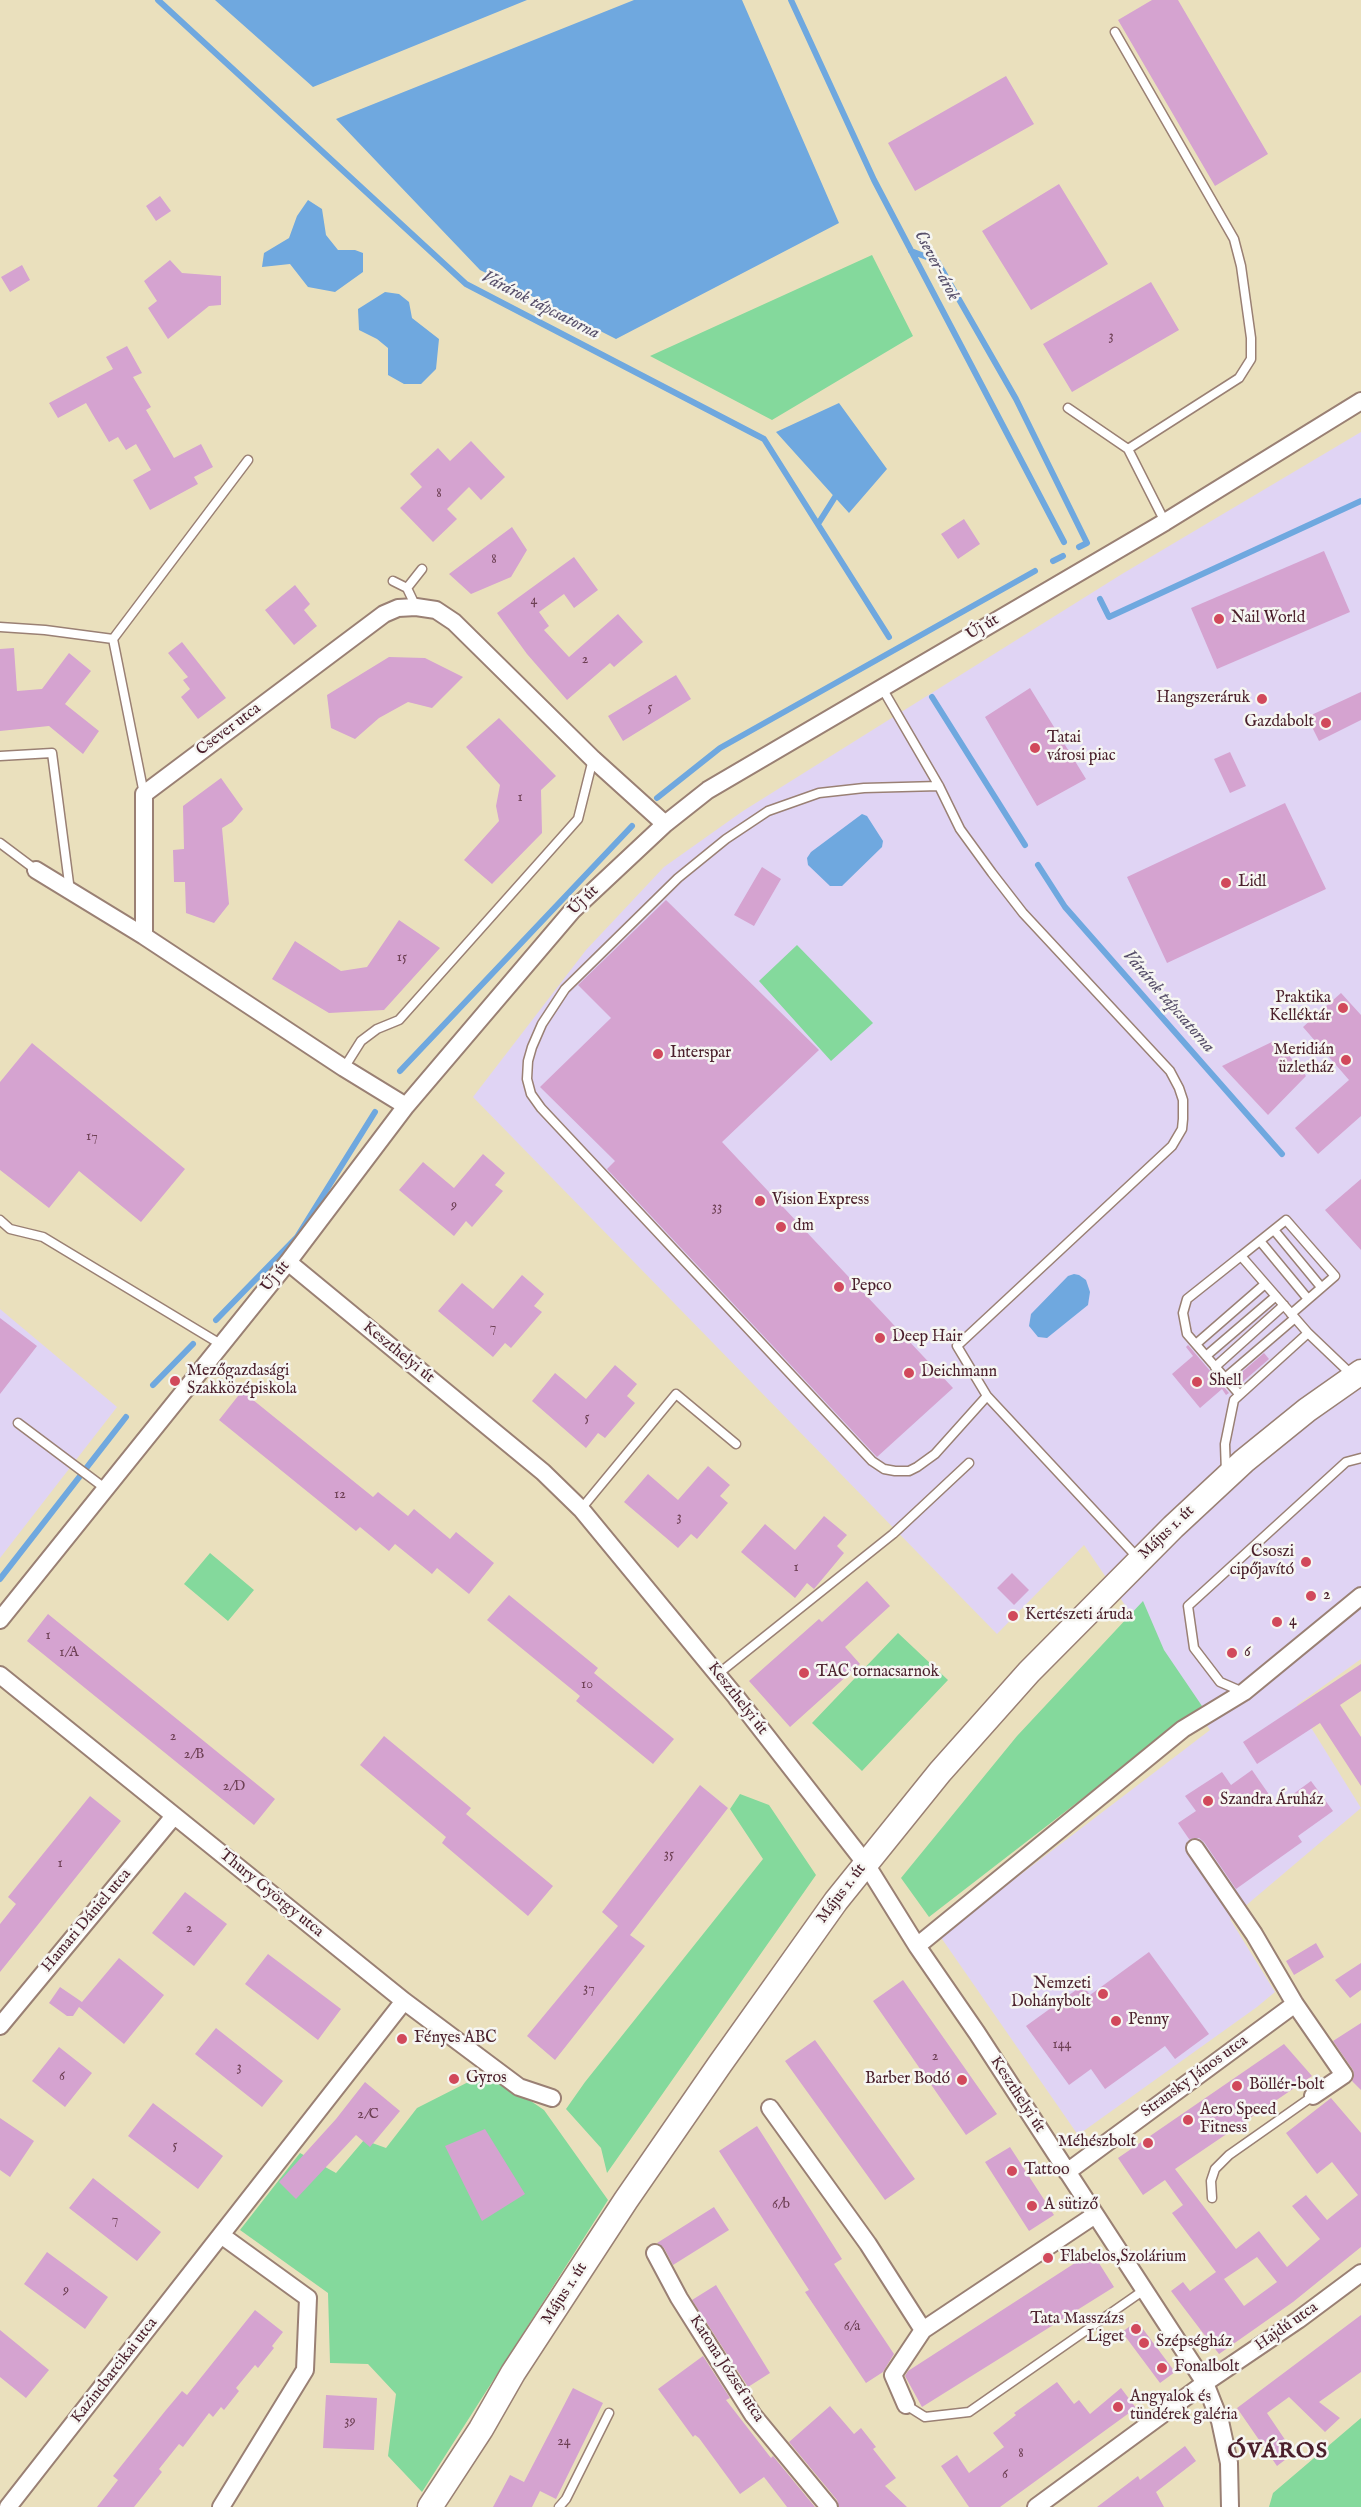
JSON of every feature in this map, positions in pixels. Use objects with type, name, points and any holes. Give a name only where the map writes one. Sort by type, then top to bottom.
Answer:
[{"type":"main road","name":"Május 1. út","points":[[430,2507],[481,2429],[513,2373],[633,2190],[720,2064],[866,1864],[940,1772],[1029,1672],[1139,1560],[1227,1477],[1307,1410],[1359,1378]]},
{"type":"street","name":"Új út","points":[[0,1620],[288,1262],[406,1106],[572,911],[665,824],[708,789],[1165,522],[1361,401]]},
{"type":"street","name":"Csever utca","points":[[144,794],[384,614],[398,608],[416,607],[436,610],[454,622],[593,759],[665,824]]},
{"type":"street","points":[[144,794],[144,936]]},
{"type":"street","points":[[36,870],[144,936],[344,1068],[406,1106]]},
{"type":"street","name":"Keszthelyi út","points":[[288,1262],[543,1472],[581,1509],[718,1674],[866,1864],[917,1946],[1204,2383],[1220,2421],[1229,2463],[1230,2507]]},
{"type":"street","points":[[917,1946],[1183,1729],[1244,1692],[1361,1596]]},
{"type":"street","name":"Thury György utca","points":[[0,1675],[404,2001],[519,2086],[552,2098]]},
{"type":"street","name":"Hamari Dániel utca","points":[[0,2026],[174,1816]]},
{"type":"street","points":[[1195,1848],[1254,1934],[1295,2004],[1344,2075],[1313,2096]]},
{"type":"street","name":"Kazincbarcikai utca","points":[[8,2507],[404,2001]]},
{"type":"street","name":"Stransky János utca","points":[[1067,2172],[1295,2004]]},
{"type":"street","points":[[770,2108],[868,2244],[923,2330]]},
{"type":"street","points":[[906,2405],[894,2375],[923,2330],[1095,2215]]},
{"type":"street","points":[[221,2235],[308,2298],[305,2370],[221,2507]]},
{"type":"street","name":"Katona József utca","points":[[655,2253],[679,2298],[753,2415],[829,2507]]},
{"type":"street","name":"Hajdú utca","points":[[1036,2507],[1204,2383],[1298,2320],[1361,2272]]},
{"type":"lane","points":[[1115,32],[1234,238],[1240,266],[1251,359],[1239,378],[1128,449]]},
{"type":"lane","points":[[1068,408],[1128,449],[1165,522]]},
{"type":"lane","points":[[144,794],[113,639],[248,460]]},
{"type":"lane","points":[[407,588],[422,569]]},
{"type":"lane","points":[[393,581],[407,588],[416,607]]},
{"type":"lane","points":[[0,627],[113,639]]},
{"type":"lane","points":[[882,688],[939,786],[960,829],[1023,913],[1170,1071],[1183,1101],[1182,1129],[1172,1146],[957,1346],[987,1396],[1139,1560]]},
{"type":"lane","points":[[0,756],[52,753],[70,891]]},
{"type":"lane","points":[[344,1068],[362,1041],[377,1029],[399,1020],[578,819],[593,759]]},
{"type":"lane","points":[[939,786],[864,788],[819,794],[768,811],[726,839],[678,878],[565,989],[542,1024],[532,1047],[527,1079],[531,1094],[541,1108],[872,1461],[895,1471],[909,1471],[934,1454],[987,1396]]},
{"type":"lane","points":[[0,843],[36,870]]},
{"type":"lane","points":[[0,1220],[10,1229],[44,1237],[222,1345]]},
{"type":"lane","points":[[1225,1378],[1335,1276],[1286,1220],[1187,1299],[1183,1313],[1188,1334],[1215,1367],[1239,1394]]},
{"type":"lane","points":[[1274,1230],[1322,1287]]},
{"type":"lane","points":[[1260,1241],[1308,1299]]},
{"type":"lane","points":[[1241,1256],[1308,1333],[1359,1378]]},
{"type":"lane","points":[[1196,1344],[1265,1284]]},
{"type":"lane","points":[[1206,1356],[1276,1296]]},
{"type":"lane","points":[[1215,1367],[1284,1305]]},
{"type":"lane","points":[[1227,1477],[1225,1444],[1234,1400],[1308,1333]]},
{"type":"lane","points":[[581,1509],[676,1394],[736,1444]]},
{"type":"lane","points":[[18,1423],[107,1489]]},
{"type":"lane","points":[[1244,1692],[1220,1682],[1194,1648],[1188,1606],[1346,1462],[1361,1458]]},
{"type":"lane","points":[[718,1674],[893,1534],[969,1463]]},
{"type":"lane","points":[[1212,2198],[1211,2181],[1215,2169],[1229,2155],[1313,2096]]},
{"type":"lane","points":[[906,2405],[925,2417],[969,2412],[1144,2290]]},
{"type":"lane","points":[[559,2507],[566,2499],[609,2413]]},
{"type":"shaded area","points":[[1361,432],[1361,1659],[1297,1705],[1361,1808],[1230,1919],[1275,1992],[1078,2135],[940,1936],[1210,1730],[1084,1545],[997,1634],[473,1097],[586,950],[664,867],[743,811],[1122,574]]},
{"type":"shaded area","points":[[0,1309],[117,1407],[0,1558]]},
{"type":"green space","points":[[872,255],[913,336],[772,420],[650,356]]},
{"type":"green space","points":[[797,945],[873,1023],[831,1061],[759,981]]},
{"type":"green space","points":[[210,1553],[254,1590],[228,1621],[184,1584]]},
{"type":"green space","points":[[1143,1601],[1164,1650],[1202,1706],[929,1917],[901,1878],[1017,1736]]},
{"type":"green space","points":[[898,1633],[948,1680],[862,1771],[812,1723]]},
{"type":"green space","points":[[740,1794],[769,1805],[816,1875],[607,2173],[601,2148],[566,2109],[763,1859],[730,1809]]},
{"type":"green space","points":[[488,2072],[544,2110],[608,2200],[422,2492],[388,2456],[396,2394],[368,2364],[330,2363],[328,2293],[240,2230],[300,2153],[336,2173],[364,2140],[386,2148],[417,2108]]},
{"type":"green space","points":[[1361,2418],[1361,2507],[1269,2507],[1273,2493]]},
{"type":"water","points":[[215,0],[527,0],[313,87]]},
{"type":"water","points":[[634,0],[742,0],[839,223],[616,339],[480,270],[336,119]]},
{"type":"water","points":[[308,200],[322,209],[326,235],[338,250],[355,250],[363,253],[363,272],[335,292],[308,287],[290,264],[262,267],[264,253],[289,238],[297,216]]},
{"type":"water","points":[[385,292],[399,294],[409,302],[412,318],[439,339],[436,369],[421,384],[404,384],[388,375],[388,348],[377,339],[359,330],[358,309]]},
{"type":"water","points":[[839,403],[887,469],[849,513],[776,432]]},
{"type":"water","points":[[862,814],[867,816],[883,841],[882,847],[842,886],[830,886],[808,865],[807,858],[811,852]]},
{"type":"water","points":[[1074,1274],[1086,1280],[1090,1292],[1088,1305],[1047,1338],[1038,1337],[1029,1326],[1031,1314],[1068,1276]]},
{"type":"building","points":[[1152,0],[1178,0],[1268,154],[1215,186],[1118,20]]},
{"type":"building","points":[[1006,76],[1034,124],[915,191],[888,143]]},
{"type":"building","points":[[1059,184],[1108,264],[1031,310],[982,231]]},
{"type":"building","points":[[160,196],[171,211],[156,221],[146,206]]},
{"type":"building","points":[[170,260],[182,273],[221,276],[221,305],[209,306],[168,339],[148,308],[157,301],[144,281]]},
{"type":"building","points":[[22,265],[30,280],[10,292],[1,277]]},
{"type":"building","points":[[1151,282],[1179,330],[1072,392],[1043,344]]},
{"type":"building","points":[[127,346],[142,373],[133,377],[151,407],[146,410],[174,458],[201,444],[213,467],[194,477],[198,484],[150,510],[133,480],[151,470],[136,444],[126,450],[118,437],[109,442],[86,403],[58,418],[49,403],[113,369],[106,357]]},
{"type":"building","points":[[471,441],[505,477],[481,500],[469,487],[447,509],[457,519],[433,542],[400,508],[422,487],[410,474],[438,448],[450,461]]},
{"type":"building","points":[[964,519],[980,544],[958,559],[941,534]]},
{"type":"building","points":[[512,527],[527,550],[511,577],[471,594],[449,574]]},
{"type":"building","points":[[1324,551],[1350,612],[1217,669],[1191,608]]},
{"type":"building","points":[[574,557],[598,590],[574,608],[564,594],[539,612],[549,626],[544,630],[569,657],[618,614],[643,642],[614,667],[610,663],[567,700],[527,654],[497,613]]},
{"type":"building","points":[[295,585],[310,604],[304,610],[317,626],[294,645],[265,610]]},
{"type":"building","points":[[182,642],[226,698],[198,719],[181,697],[190,689],[183,680],[188,677],[168,653]]},
{"type":"building","points":[[14,648],[17,691],[42,689],[69,653],[91,671],[65,704],[99,731],[83,754],[49,726],[0,731],[0,649]]},
{"type":"building","points":[[389,657],[425,658],[463,677],[432,708],[408,702],[379,718],[355,739],[331,728],[327,695]]},
{"type":"building","points":[[676,675],[691,699],[623,741],[608,716]]},
{"type":"building","name":"Tatai városi piac","points":[[1030,688],[1086,779],[1037,806],[985,717]]},
{"type":"building","points":[[1361,692],[1361,720],[1319,741],[1307,717]]},
{"type":"building","points":[[499,718],[556,776],[541,790],[542,833],[492,884],[464,860],[499,821],[496,806],[500,785],[466,747]]},
{"type":"building","points":[[1230,752],[1246,786],[1230,793],[1214,759]]},
{"type":"building","points":[[221,778],[243,809],[232,822],[222,828],[229,904],[214,923],[186,913],[185,882],[174,882],[173,850],[184,849],[183,806]]},
{"type":"building","name":"Lidl","points":[[1285,803],[1326,889],[1167,963],[1127,877]]},
{"type":"building","points":[[762,867],[781,879],[754,926],[734,915]]},
{"type":"building","points":[[666,900],[819,1050],[722,1142],[953,1388],[877,1457],[607,1169],[615,1161],[540,1087],[611,1018],[578,985]]},
{"type":"building","points":[[399,920],[440,948],[384,1010],[329,1013],[272,979],[295,941],[341,971],[367,967]]},
{"type":"building","points":[[1341,993],[1361,1015],[1361,1116],[1318,1154],[1295,1128],[1349,1080],[1303,1027]]},
{"type":"building","points":[[1276,1040],[1306,1076],[1268,1115],[1222,1066]]},
{"type":"building","points":[[32,1043],[185,1169],[141,1222],[79,1171],[49,1208],[0,1170],[0,1082]]},
{"type":"building","points":[[483,1154],[505,1173],[495,1185],[503,1191],[472,1227],[466,1221],[454,1236],[399,1190],[423,1162],[454,1188]]},
{"type":"building","points":[[1361,1179],[1361,1250],[1325,1210]]},
{"type":"building","points":[[522,1275],[544,1294],[534,1306],[542,1312],[511,1348],[505,1343],[493,1357],[438,1311],[462,1283],[493,1309]]},
{"type":"building","points":[[0,1318],[37,1346],[0,1394]]},
{"type":"building","name":"Shell","points":[[1188,1345],[1229,1393],[1226,1395],[1222,1389],[1200,1408],[1172,1374],[1193,1356],[1186,1347]]},
{"type":"building","points":[[1264,1353],[1269,1359],[1239,1385],[1234,1379]]},
{"type":"building","points":[[615,1365],[637,1384],[627,1396],[635,1403],[605,1438],[598,1433],[586,1448],[532,1401],[555,1373],[586,1399]]},
{"type":"building","points":[[242,1391],[373,1497],[378,1492],[408,1516],[414,1509],[450,1539],[456,1532],[494,1563],[469,1594],[437,1568],[432,1574],[395,1544],[389,1551],[360,1527],[356,1531],[219,1420]]},
{"type":"building","points":[[708,1466],[730,1485],[720,1496],[728,1503],[697,1539],[691,1534],[678,1548],[624,1502],[648,1474],[678,1500]]},
{"type":"building","points":[[824,1516],[847,1535],[837,1546],[844,1553],[814,1589],[807,1583],[795,1598],[741,1552],[765,1524],[795,1550]]},
{"type":"building","points":[[1012,1573],[1029,1590],[1014,1605],[997,1588]]},
{"type":"building","name":"TAC tornacsarnok","points":[[867,1581],[890,1606],[845,1647],[860,1664],[790,1727],[749,1681],[819,1619],[822,1622]]},
{"type":"building","points":[[509,1595],[598,1668],[594,1673],[674,1739],[653,1764],[576,1701],[580,1696],[487,1620]]},
{"type":"building","points":[[48,1614],[275,1799],[254,1825],[27,1641]]},
{"type":"building","points":[[1361,1664],[1361,1691],[1340,1705],[1361,1737],[1361,1786],[1320,1723],[1257,1764],[1243,1742]]},
{"type":"building","points":[[384,1736],[471,1808],[466,1814],[553,1886],[528,1916],[442,1843],[446,1837],[360,1765]]},
{"type":"building","points":[[1252,1770],[1277,1806],[1311,1781],[1333,1811],[1298,1836],[1302,1842],[1236,1889],[1204,1842],[1199,1838],[1189,1839],[1178,1823],[1196,1811],[1185,1796],[1222,1772],[1231,1785]]},
{"type":"building","points":[[700,1785],[728,1808],[630,1935],[645,1946],[555,2060],[527,2036],[618,1926],[602,1912]]},
{"type":"building","points":[[90,1796],[121,1821],[0,1972],[0,1924],[16,1904],[8,1897]]},
{"type":"building","points":[[185,1892],[227,1924],[194,1966],[152,1933]]},
{"type":"building","points":[[1316,1943],[1324,1957],[1294,1975],[1286,1961]]},
{"type":"building","name":"Penny","points":[[1149,1952],[1209,2034],[1175,2059],[1165,2046],[1105,2089],[1091,2069],[1069,2085],[1026,2026],[1083,1985],[1090,1995]]},
{"type":"building","points":[[268,1954],[341,2009],[318,2040],[245,1984]]},
{"type":"building","points":[[119,1958],[164,1995],[124,2044],[79,2007],[73,2016],[67,2016],[49,2003],[60,1987],[82,2002]]},
{"type":"building","points":[[1361,1963],[1361,1990],[1350,1998],[1335,1980]]},
{"type":"building","points":[[903,1980],[997,2114],[966,2135],[873,2001]]},
{"type":"building","points":[[1361,2023],[1361,2090],[1352,2081],[1353,2070],[1333,2041]]},
{"type":"building","points":[[216,2028],[283,2081],[262,2107],[195,2054]]},
{"type":"building","points":[[815,2040],[915,2179],[885,2200],[785,2061]]},
{"type":"building","points":[[1284,2044],[1312,2076],[1175,2169],[1236,2249],[1259,2231],[1287,2267],[1320,2239],[1292,2206],[1306,2195],[1327,2220],[1358,2195],[1332,2162],[1317,2174],[1286,2133],[1331,2098],[1361,2133],[1361,2247],[1293,2302],[1219,2354],[1171,2291],[1183,2282],[1190,2291],[1216,2272],[1172,2213],[1183,2205],[1165,2180],[1143,2195],[1118,2158]],"holes":[[[1257,2257],[1277,2282],[1244,2306],[1224,2279]]]},
{"type":"building","points":[[59,2047],[92,2073],[65,2107],[32,2081]]},
{"type":"building","points":[[365,2082],[400,2111],[370,2147],[356,2135],[296,2199],[279,2182],[336,2119]]},
{"type":"building","points":[[153,2103],[223,2156],[198,2189],[128,2136]]},
{"type":"building","points":[[0,2118],[34,2141],[10,2177],[0,2170]]},
{"type":"building","points":[[757,2126],[842,2259],[834,2264],[894,2354],[883,2372],[866,2383],[805,2292],[809,2290],[719,2151]]},
{"type":"building","points":[[485,2129],[525,2194],[482,2221],[445,2146]]},
{"type":"building","points":[[1010,2147],[1054,2215],[1029,2231],[985,2162]]},
{"type":"building","points":[[93,2178],[161,2232],[137,2261],[69,2208]]},
{"type":"building","points":[[714,2207],[729,2230],[673,2265],[664,2248],[657,2243]]},
{"type":"building","points":[[47,2252],[108,2297],[85,2329],[24,2284]]},
{"type":"building","points":[[1092,2252],[1114,2287],[922,2407],[905,2376],[908,2371]]},
{"type":"building","points":[[716,2285],[770,2373],[748,2387],[692,2300]]},
{"type":"building","points":[[255,2310],[283,2332],[258,2368],[255,2365],[236,2388],[239,2391],[224,2410],[221,2407],[213,2417],[209,2413],[183,2447],[179,2444],[159,2469],[162,2472],[134,2507],[97,2507],[118,2480],[113,2476],[182,2391],[187,2395]]},
{"type":"building","points":[[1361,2315],[1361,2372],[1319,2402],[1340,2418],[1325,2432],[1289,2397],[1267,2413],[1294,2453],[1277,2466],[1237,2408]]},
{"type":"building","points":[[1137,2321],[1175,2372],[1160,2383],[1122,2332]]},
{"type":"building","points":[[0,2330],[49,2370],[26,2398],[0,2377]]},
{"type":"building","points":[[703,2356],[730,2398],[726,2400],[771,2458],[773,2456],[815,2507],[787,2507],[764,2477],[740,2494],[699,2438],[695,2435],[693,2437],[658,2389]]},
{"type":"building","points":[[1057,2382],[1074,2404],[1079,2400],[1090,2414],[1121,2388],[1136,2408],[1000,2507],[969,2507],[941,2466],[957,2455],[969,2473],[1004,2447],[993,2433],[1016,2415],[1014,2413]]},
{"type":"building","points":[[573,2388],[603,2403],[556,2499],[540,2491],[532,2507],[493,2507],[510,2475],[524,2482]]},
{"type":"building","points":[[326,2395],[377,2398],[374,2450],[323,2448]]},
{"type":"building","points":[[830,2406],[854,2434],[861,2428],[876,2447],[873,2449],[896,2478],[885,2486],[907,2507],[839,2507],[837,2500],[789,2442]]},
{"type":"building","points":[[1185,2446],[1196,2461],[1156,2492],[1164,2507],[1097,2507],[1138,2476],[1140,2480]]},
{"type":"waterway","name":"Várárok tápcsatorna","points":[[158,0],[466,284],[764,439],[889,637]]},
{"type":"waterway","name":"Csever-árok","points":[[791,0],[874,180],[1064,542]]},
{"type":"waterway","points":[[911,251],[937,261],[1016,399],[1087,543],[1079,547]]},
{"type":"waterway","points":[[818,524],[835,497]]},
{"type":"waterway","points":[[1100,599],[1109,617],[1361,501]]},
{"type":"waterway","points":[[1053,561],[1063,556]]},
{"type":"waterway","points":[[657,798],[720,748],[1035,571]]},
{"type":"waterway","name":"Várárok tápcsatorna","points":[[932,697],[1025,845]]},
{"type":"waterway","points":[[400,1071],[632,826]]},
{"type":"waterway","name":"Várárok tápcsatorna","points":[[1038,865],[1065,907],[1282,1154]]},
{"type":"waterway","points":[[216,1320],[297,1237],[375,1112]]},
{"type":"waterway","points":[[153,1385],[193,1344]]},
{"type":"waterway","points":[[0,1579],[126,1417]]},
{"type":"place","name":"Nail World","points":[[1219,619]]},
{"type":"place","name":"Hangszeráruk","points":[[1262,699]]},
{"type":"place","name":"Gazdabolt","points":[[1326,723]]},
{"type":"place","name":"Tatai városi piac","points":[[1035,748]]},
{"type":"place","name":"Lidl","points":[[1226,883]]},
{"type":"place","name":"Praktika Kelléktár","points":[[1343,1008]]},
{"type":"place","name":"Interspar","points":[[658,1054]]},
{"type":"place","name":"Meridián üzletház","points":[[1346,1060]]},
{"type":"place","name":"Vision Express","points":[[760,1201]]},
{"type":"place","name":"dm","points":[[781,1227]]},
{"type":"place","name":"Pepco","points":[[839,1287]]},
{"type":"place","name":"Deep Hair","points":[[880,1338]]},
{"type":"place","name":"Deichmann","points":[[909,1373]]},
{"type":"place","name":"Mezőgazdasági Szakközépiskola","points":[[175,1381]]},
{"type":"place","name":"Shell","points":[[1197,1382]]},
{"type":"place","name":"Csoszi cipőjavító","points":[[1306,1562]]},
{"type":"place","name":"2","points":[[1311,1596]]},
{"type":"place","name":"Kertészeti áruda","points":[[1013,1616]]},
{"type":"place","name":"4","points":[[1277,1622]]},
{"type":"place","name":"6","points":[[1232,1653]]},
{"type":"place","name":"TAC tornacsarnok","points":[[804,1673]]},
{"type":"place","name":"Szandra Áruház","points":[[1208,1801]]},
{"type":"place","name":"Nemzeti Dohánybolt","points":[[1103,1994]]},
{"type":"place","name":"Penny","points":[[1116,2021]]},
{"type":"place","name":"Fényes ABC","points":[[402,2039]]},
{"type":"place","name":"Gyros","points":[[454,2079]]},
{"type":"place","name":"Barber Bodó","points":[[962,2080]]},
{"type":"place","name":"Böllér-bolt","points":[[1237,2086]]},
{"type":"place","name":"Aero Speed Fitness","points":[[1188,2120]]},
{"type":"place","name":"Méhészbolt","points":[[1148,2143]]},
{"type":"place","name":"Tattoo","points":[[1012,2171]]},
{"type":"place","name":"A sütiző","points":[[1032,2206]]},
{"type":"place","name":"Flabelos,Szolárium","points":[[1048,2258]]},
{"type":"place","name":"Tata Masszázs Liget","points":[[1136,2329]]},
{"type":"place","name":"Szépségház","points":[[1144,2343]]},
{"type":"place","name":"Fonalbolt","points":[[1162,2368]]},
{"type":"place","name":"Angyalok és tündérek galéria","points":[[1118,2407]]},
{"type":"district","name":"ÓVÁROS","points":[[1278,2452]]}]
